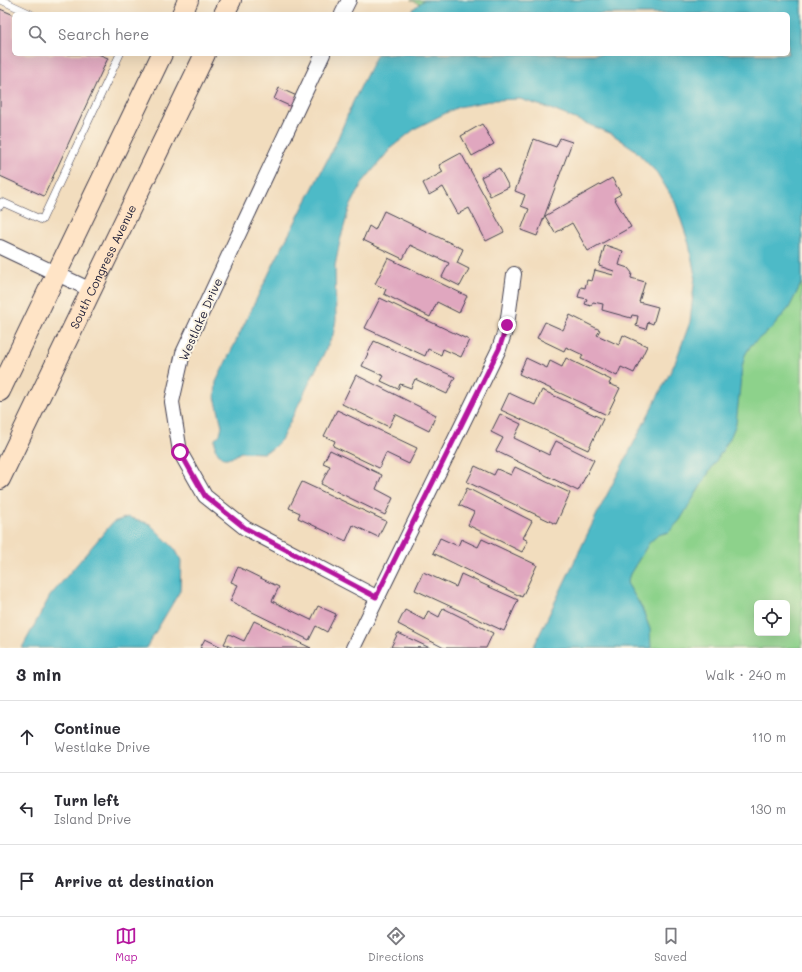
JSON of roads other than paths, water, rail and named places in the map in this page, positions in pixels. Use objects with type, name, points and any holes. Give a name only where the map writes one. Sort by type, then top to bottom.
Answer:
[{"type":"main road","points":[[183,12],[188,0]]},
{"type":"main road","points":[[225,12],[231,0]]},
{"type":"main road","points":[[0,391],[161,56]]},
{"type":"main road","name":"South Congress Avenue","points":[[0,480],[204,56]]},
{"type":"street","points":[[343,12],[349,0]]},
{"type":"street","name":"Westlake Drive","points":[[323,56],[183,353],[172,402],[180,452],[205,496],[245,528],[376,597]]},
{"type":"street","points":[[0,247],[91,290]]},
{"type":"street","points":[[353,648],[376,597],[499,349],[507,325],[514,274]]},
{"type":"lane","points":[[1,0],[27,12]]},
{"type":"lane","points":[[1,203],[42,220],[119,56]]},
{"type":"water","points":[[424,0],[802,0],[802,282],[789,308],[773,327],[751,345],[745,355],[742,367],[736,424],[730,438],[680,520],[669,532],[658,535],[649,543],[630,574],[627,583],[642,608],[650,629],[651,648],[533,648],[597,514],[675,363],[690,322],[695,276],[689,244],[675,202],[657,173],[634,149],[612,134],[548,108],[520,99],[495,100],[458,107],[416,128],[392,147],[363,182],[349,209],[335,266],[336,320],[333,335],[281,440],[272,449],[263,453],[241,452],[231,458],[223,458],[215,449],[215,439],[220,434],[222,426],[215,397],[216,382],[274,263],[335,145],[353,102],[376,56],[790,56],[790,12],[409,12]]},
{"type":"water","points":[[128,517],[150,524],[175,549],[181,560],[180,591],[146,648],[22,648],[50,596],[113,522]]}]
